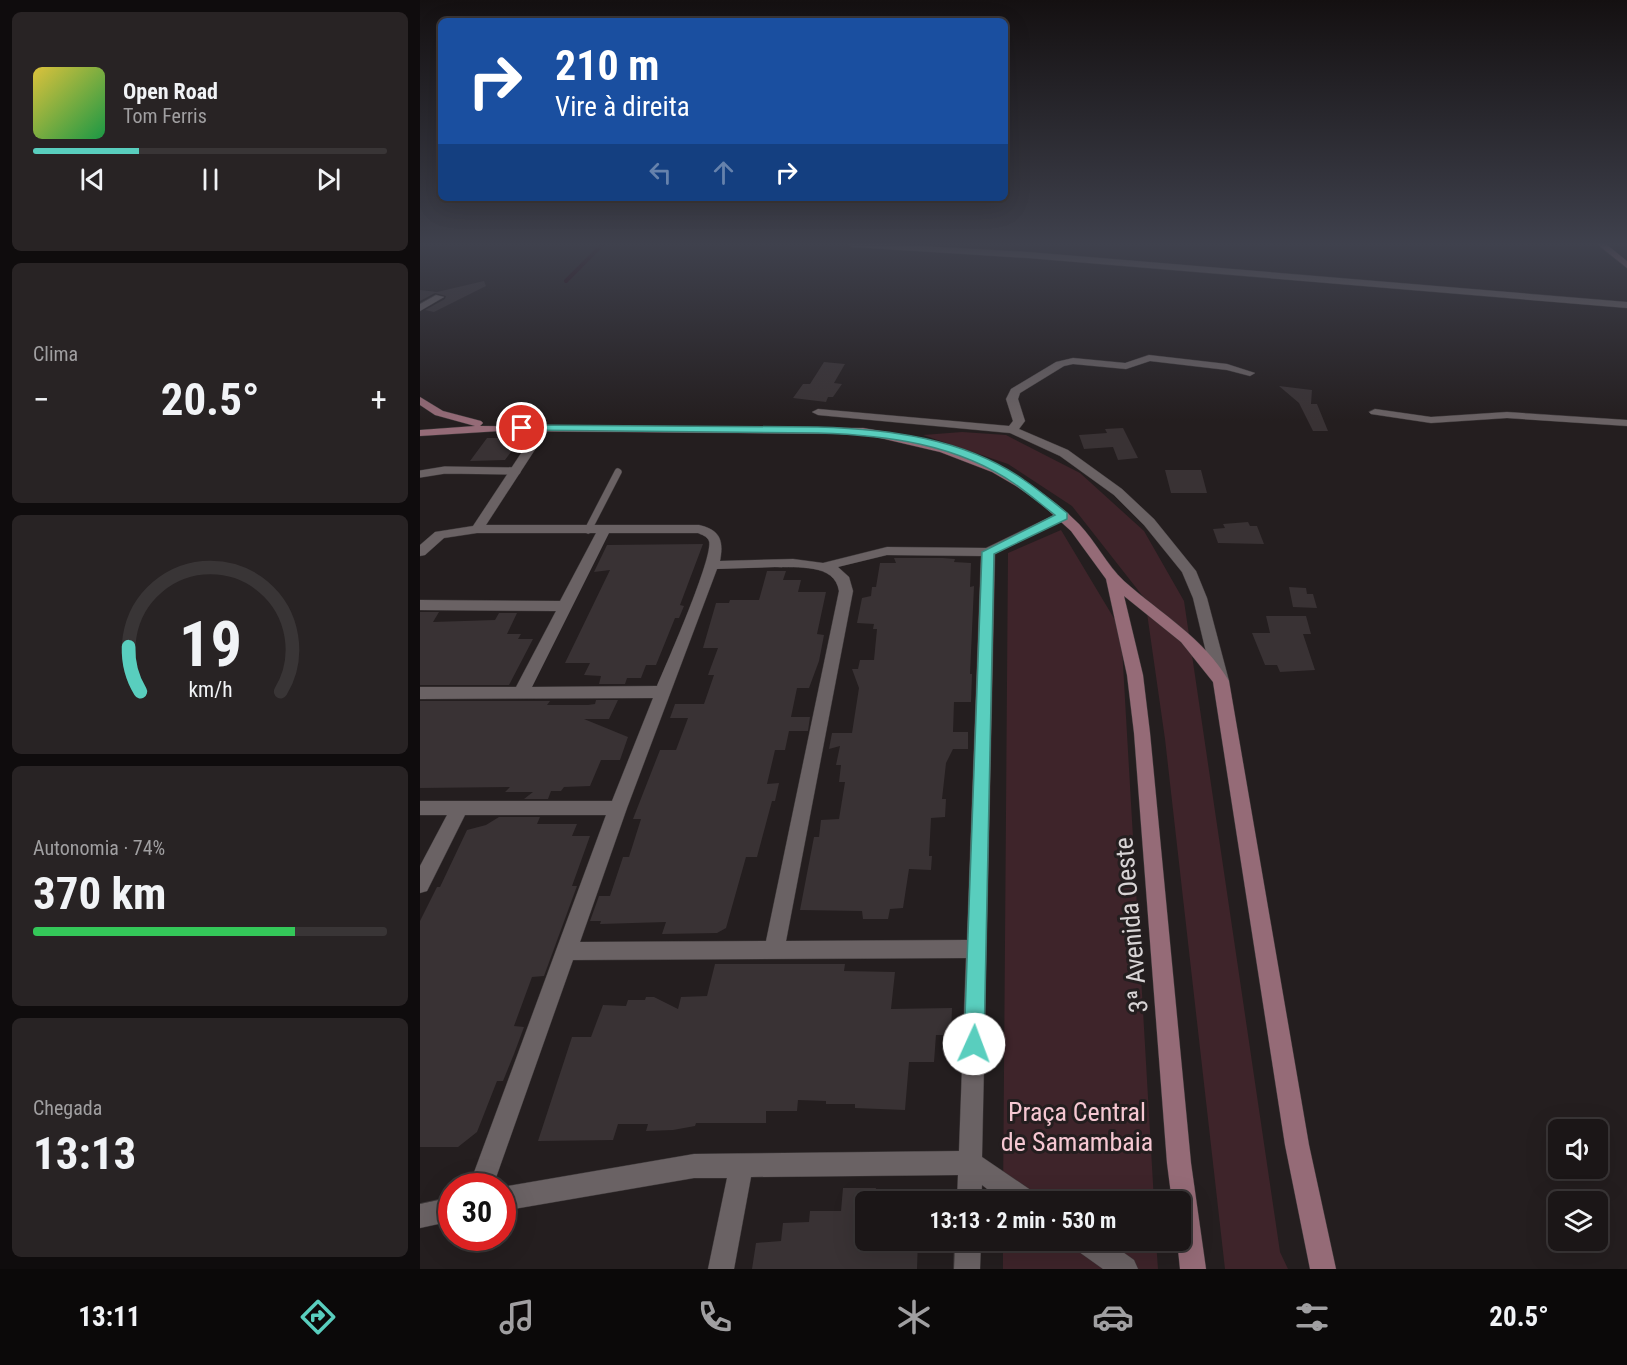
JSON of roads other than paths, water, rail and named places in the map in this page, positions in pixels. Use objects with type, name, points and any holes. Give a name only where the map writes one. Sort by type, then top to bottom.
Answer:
[{"type":"street","points":[[1606,303],[1627,305]]},
{"type":"street","points":[[1012,430],[1019,421],[1012,399],[1015,391],[1066,362],[1126,366],[1149,358],[1227,367],[1250,373]]},
{"type":"street","points":[[420,400],[440,413],[455,419],[500,428]]},
{"type":"street","points":[[818,412],[1012,430],[1065,453],[1118,492],[1149,522],[1189,572],[1200,598],[1221,681],[1297,1145],[1323,1269]]},
{"type":"street","points":[[1375,412],[1431,420],[1507,416],[1627,423]]},
{"type":"street","points":[[420,433],[500,428],[863,431],[910,438],[943,447],[981,461],[1018,481],[1063,516],[1091,546],[1113,578],[1182,634],[1200,652],[1221,681]]},
{"type":"street","points":[[477,529],[543,428]]},
{"type":"street","points":[[821,567],[887,551],[988,552],[1063,516]]},
{"type":"street","points":[[420,552],[440,536],[477,529],[699,530],[710,532],[715,537],[716,544],[712,565],[618,808],[486,1173]]},
{"type":"street","points":[[522,692],[567,606],[596,530]]},
{"type":"street","points":[[969,1191],[988,552]]},
{"type":"street","points":[[712,565],[821,567],[841,576],[846,591],[774,951]]},
{"type":"street","name":"3ª Avenida Oeste","points":[[1113,578],[1135,675],[1142,733],[1179,1163],[1193,1269]]},
{"type":"street","points":[[420,605],[567,606]]},
{"type":"street","points":[[420,693],[663,692]]},
{"type":"street","points":[[420,808],[618,808]]},
{"type":"street","points":[[420,885],[460,808]]},
{"type":"street","points":[[567,951],[977,949]]},
{"type":"street","points":[[516,1197],[694,1166],[742,1164],[970,1163],[1010,1191]]},
{"type":"street","points":[[721,1269],[742,1164]]},
{"type":"street","points":[[420,1216],[438,1212]]},
{"type":"street","points":[[967,1269],[968,1251]]},
{"type":"street","points":[[1100,1251],[1125,1269]]},
{"type":"lane","points":[[420,474],[445,470],[517,471]]},
{"type":"lane","points":[[596,530],[618,472]]},
{"type":"park label","name":"Praça Central de Samambaia","points":[[1077,1127]]}]
